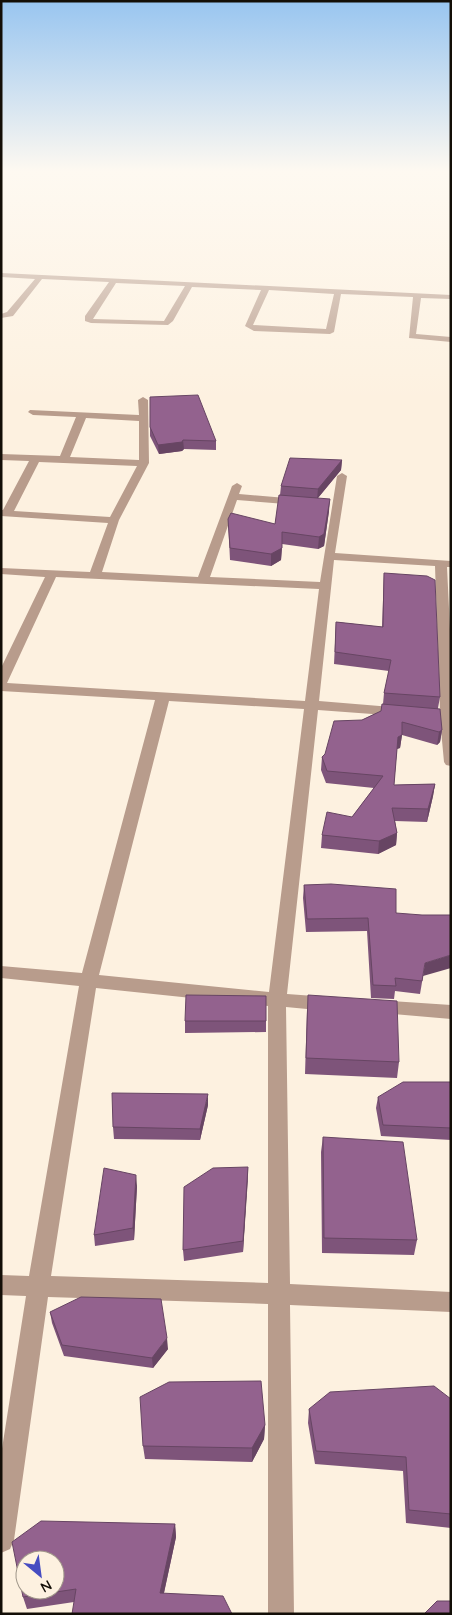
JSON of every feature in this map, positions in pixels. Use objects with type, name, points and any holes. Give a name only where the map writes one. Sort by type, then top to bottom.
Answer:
[{"type":"street","points":[[1,275],[451,297]]},
{"type":"street","points":[[1,316],[10,314],[40,277]]},
{"type":"street","points":[[114,280],[89,316],[88,319],[90,321],[165,323],[169,321],[190,284]]},
{"type":"street","points":[[266,288],[250,326],[254,329],[330,332],[338,291]]},
{"type":"street","points":[[416,295],[412,336],[451,340]]},
{"type":"street","points":[[95,575],[114,520],[144,463],[142,400]]},
{"type":"street","points":[[33,412],[143,418]]},
{"type":"street","points":[[64,459],[82,415]]},
{"type":"street","points":[[1,457],[144,463]]},
{"type":"street","points":[[36,458],[4,513],[114,520]]},
{"type":"street","points":[[281,1614],[277,1000],[326,586],[332,505],[342,476]]},
{"type":"street","points":[[203,580],[235,492],[309,503]]},
{"type":"street","points":[[329,556],[446,564],[451,762]]},
{"type":"street","points":[[1,571],[326,586]]},
{"type":"street","points":[[52,573],[1,685],[163,697],[312,705],[449,716]]},
{"type":"street","points":[[1,1540],[38,1287],[89,979],[163,697]]},
{"type":"street","points":[[1,972],[89,979],[277,1000],[451,1012]]},
{"type":"street","points":[[1,1285],[451,1302]]},
{"type":"building","points":[[198,395],[216,441],[183,440],[182,442],[158,445],[150,427],[150,397]]},
{"type":"building","points":[[290,458],[342,460],[318,489],[281,486]]},
{"type":"building","points":[[279,495],[330,499],[324,534],[319,537],[282,532],[282,548],[271,554],[230,548],[228,519],[231,513],[275,524]]},
{"type":"building","points":[[384,573],[427,576],[435,580],[440,697],[384,693],[391,660],[335,652],[336,622],[383,627]]},
{"type":"building","points":[[382,704],[440,709],[442,730],[439,732],[402,722],[402,735],[398,737],[394,785],[435,784],[428,809],[392,808],[397,833],[379,841],[322,835],[327,812],[352,817],[383,776],[327,771],[322,757],[325,754],[334,721],[362,720],[381,711]]},
{"type":"building","points":[[331,884],[396,889],[396,913],[451,915],[451,955],[425,963],[422,981],[395,978],[396,986],[373,985],[368,918],[307,919],[304,885]]},
{"type":"building","points":[[186,995],[266,996],[266,1021],[185,1021]]},
{"type":"building","points":[[308,995],[397,1001],[399,1062],[306,1058]]},
{"type":"building","points":[[403,1082],[451,1082],[451,1128],[383,1125],[378,1097]]},
{"type":"building","points":[[112,1093],[208,1094],[200,1129],[113,1127]]},
{"type":"building","points":[[323,1137],[403,1142],[417,1240],[324,1238]]},
{"type":"building","points":[[248,1167],[243,1241],[183,1250],[184,1187],[213,1168]]},
{"type":"building","points":[[104,1168],[136,1175],[133,1228],[94,1235]]},
{"type":"building","points":[[81,1297],[161,1299],[167,1338],[152,1358],[62,1345],[50,1312]]},
{"type":"building","points":[[261,1381],[265,1425],[252,1448],[143,1446],[140,1397],[169,1382]]},
{"type":"building","points":[[434,1386],[451,1399],[451,1514],[409,1510],[406,1457],[316,1451],[309,1409],[330,1392]]},
{"type":"building","points":[[41,1521],[175,1524],[160,1593],[223,1596],[232,1614],[72,1614],[76,1589],[65,1591],[65,1550],[15,1550],[15,1557],[12,1542]]},
{"type":"building","points":[[437,1601],[451,1601],[451,1614],[424,1614]]}]
